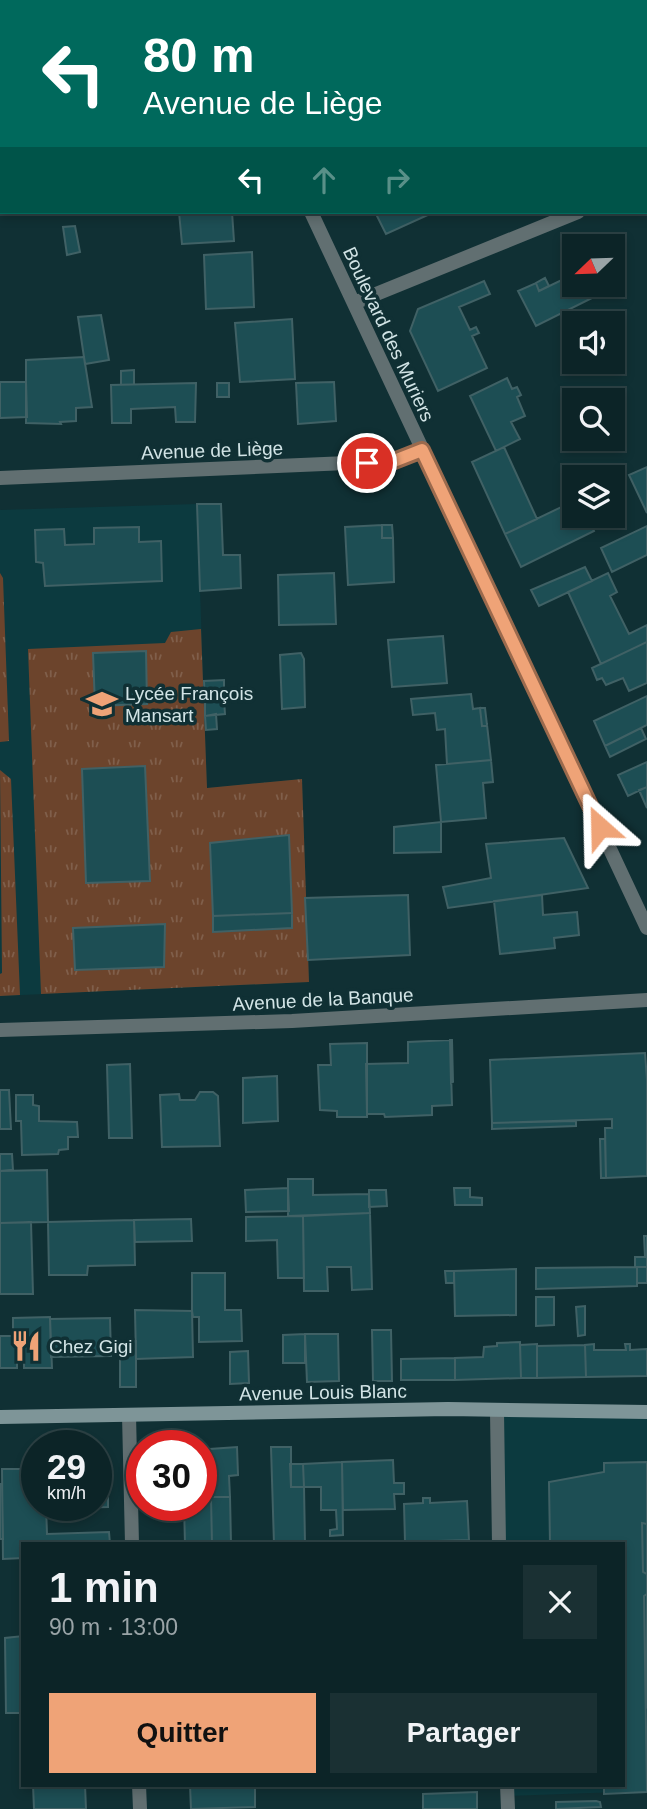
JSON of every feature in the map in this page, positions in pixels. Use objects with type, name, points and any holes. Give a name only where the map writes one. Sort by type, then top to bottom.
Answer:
[{"type":"main road","name":"Avenue Louis Blanc","points":[[0,1417],[448,1409],[497,1412],[647,1412]]},
{"type":"street","name":"Boulevard des Muriers","points":[[312,214],[647,928]]},
{"type":"street","points":[[354,303],[573,214]]},
{"type":"street","name":"Avenue de Liège","points":[[0,478],[394,461],[422,450]]},
{"type":"street","name":"Avenue de la Banque","points":[[0,1030],[292,1021],[647,1000]]},
{"type":"street","points":[[497,1412],[499,1542]]},
{"type":"street","points":[[129,1415],[132,1542]]},
{"type":"street","points":[[139,1787],[140,1809]]},
{"type":"street","points":[[507,1787],[508,1809]]},
{"type":"shaded area","name":"Lycée François Mansart","points":[[197,504],[207,788],[302,779],[309,982],[0,996],[0,510]]},
{"type":"shaded area","points":[[497,1412],[647,1412],[647,1791],[507,1796],[507,1787],[625,1787],[625,1542],[499,1542]]},
{"type":"green space","points":[[0,573],[3,578],[9,741],[0,742]]},
{"type":"green space","name":"Lycée François Mansart","points":[[201,629],[207,788],[302,779],[309,982],[41,994],[28,649],[165,643],[171,632]]},
{"type":"green space","points":[[0,770],[11,779],[20,995],[0,996],[2,973]]},
{"type":"building","points":[[179,214],[232,214],[234,241],[182,244]]},
{"type":"building","points":[[376,214],[430,214],[386,234]]},
{"type":"building","points":[[75,226],[80,252],[67,255],[63,227]]},
{"type":"building","points":[[252,252],[254,307],[206,309],[204,255]]},
{"type":"building","points":[[545,278],[549,286],[539,291],[536,283]]},
{"type":"building","points":[[562,280],[562,298],[592,298],[536,326],[518,291],[536,283],[539,291]]},
{"type":"building","points":[[484,281],[490,294],[459,307],[470,330],[476,327],[479,333],[472,336],[487,368],[438,391],[410,331],[418,309]]},
{"type":"building","points":[[101,315],[109,360],[85,364],[78,317]]},
{"type":"building","points":[[292,319],[295,379],[240,382],[235,323]]},
{"type":"building","points":[[84,357],[92,407],[76,408],[76,421],[60,422],[61,424],[26,423],[26,360]]},
{"type":"building","points":[[134,370],[134,385],[121,385],[121,371]]},
{"type":"building","points":[[507,378],[512,389],[517,387],[521,395],[517,397],[525,416],[511,422],[520,439],[496,451],[470,396]]},
{"type":"building","points":[[0,382],[26,382],[27,417],[0,418]]},
{"type":"building","points":[[334,382],[336,421],[298,424],[296,383]]},
{"type":"building","points":[[196,383],[195,422],[176,422],[175,407],[131,409],[131,423],[112,423],[111,385]]},
{"type":"building","points":[[217,383],[229,383],[229,397],[217,397]]},
{"type":"building","points":[[504,447],[537,519],[505,534],[472,462]]},
{"type":"building","points":[[647,467],[647,513],[629,475]]},
{"type":"building","points":[[197,504],[221,504],[223,555],[240,555],[241,588],[200,591]]},
{"type":"building","points":[[562,507],[562,528],[593,528],[594,531],[521,567],[505,534]]},
{"type":"building","points":[[382,525],[392,525],[393,538],[382,538]]},
{"type":"building","points":[[382,525],[382,538],[393,538],[394,582],[348,585],[345,527]]},
{"type":"building","points":[[647,526],[647,555],[612,572],[601,548]]},
{"type":"building","points":[[139,527],[139,542],[161,541],[162,581],[45,586],[43,563],[36,562],[35,530],[64,529],[65,545],[94,544],[94,528]]},
{"type":"building","points":[[585,567],[592,581],[539,606],[531,590]]},
{"type":"building","points":[[334,573],[336,624],[279,625],[278,575]]},
{"type":"building","points":[[608,573],[617,592],[610,596],[629,634],[647,625],[647,642],[601,664],[568,592]]},
{"type":"building","points":[[443,636],[447,683],[392,687],[388,640]]},
{"type":"building","points":[[647,642],[647,683],[629,691],[623,678],[606,685],[602,678],[597,680],[592,668]]},
{"type":"building","points":[[146,651],[147,704],[95,706],[93,653]]},
{"type":"building","points":[[301,653],[304,659],[305,707],[282,709],[280,655]]},
{"type":"building","points":[[224,680],[224,700],[205,702],[204,681]]},
{"type":"building","points":[[471,694],[473,709],[480,708],[482,726],[487,725],[491,760],[447,764],[445,729],[437,730],[435,713],[413,715],[411,699]]},
{"type":"building","points":[[647,696],[647,725],[605,746],[594,721]]},
{"type":"building","points":[[224,700],[225,714],[205,716],[205,702]]},
{"type":"building","points":[[480,708],[485,708],[487,725],[482,726]]},
{"type":"building","points":[[216,714],[217,729],[206,730],[205,716]]},
{"type":"building","points":[[641,728],[646,739],[610,757],[605,746]]},
{"type":"building","points":[[491,760],[493,782],[483,783],[486,818],[441,822],[436,765]]},
{"type":"building","points":[[647,762],[647,787],[628,796],[618,775]]},
{"type":"building","points":[[145,766],[150,881],[86,883],[82,769]]},
{"type":"building","points":[[647,787],[647,808],[639,790]]},
{"type":"building","points":[[441,822],[441,852],[394,853],[394,827]]},
{"type":"building","points":[[289,835],[292,913],[213,916],[210,843]]},
{"type":"building","points":[[564,838],[588,888],[448,908],[443,887],[491,878],[486,844]]},
{"type":"building","points":[[408,895],[410,955],[308,960],[305,898]]},
{"type":"building","points":[[542,895],[543,915],[577,912],[579,935],[554,938],[555,948],[500,954],[494,901]]},
{"type":"building","points":[[292,913],[292,928],[213,932],[213,916]]},
{"type":"building","points":[[165,924],[164,967],[75,970],[73,928]]},
{"type":"building","points":[[450,1040],[452,1105],[432,1106],[432,1115],[385,1117],[384,1114],[367,1114],[366,1064],[408,1063],[408,1042]]},
{"type":"building","points":[[450,1040],[453,1082],[451,1083]]},
{"type":"building","points":[[367,1043],[367,1117],[337,1117],[337,1111],[320,1110],[318,1065],[331,1065],[330,1044]]},
{"type":"building","points":[[645,1053],[647,1176],[606,1178],[605,1128],[612,1128],[612,1119],[492,1123],[490,1060]]},
{"type":"building","points":[[130,1064],[132,1138],[109,1138],[107,1065]]},
{"type":"building","points":[[277,1076],[278,1121],[243,1123],[243,1078]]},
{"type":"building","points":[[0,1090],[9,1090],[11,1129],[0,1129]]},
{"type":"building","points":[[200,1092],[213,1092],[218,1096],[220,1146],[162,1147],[160,1095],[179,1094],[180,1100],[195,1100]]},
{"type":"building","points":[[16,1095],[33,1095],[33,1105],[39,1106],[39,1121],[77,1122],[78,1137],[68,1137],[68,1149],[59,1150],[58,1154],[22,1155],[21,1121],[16,1121]]},
{"type":"building","points":[[576,1121],[576,1126],[492,1129],[492,1123]]},
{"type":"building","points":[[600,1139],[605,1139],[606,1178],[601,1178]]},
{"type":"building","points":[[0,1154],[12,1154],[13,1170],[0,1171]]},
{"type":"building","points":[[47,1170],[48,1222],[0,1223],[0,1171]]},
{"type":"building","points":[[288,1179],[313,1179],[313,1195],[369,1194],[370,1213],[288,1216]]},
{"type":"building","points":[[288,1188],[289,1211],[246,1212],[245,1190]]},
{"type":"building","points":[[454,1188],[470,1188],[470,1197],[482,1198],[482,1205],[455,1205]]},
{"type":"building","points":[[369,1190],[386,1190],[387,1206],[369,1207]]},
{"type":"building","points":[[370,1213],[372,1289],[352,1290],[351,1267],[327,1267],[328,1291],[304,1291],[303,1216]]},
{"type":"building","points":[[303,1216],[304,1278],[278,1278],[277,1240],[246,1241],[246,1217]]},
{"type":"building","points":[[191,1219],[192,1241],[135,1242],[134,1220]]},
{"type":"building","points":[[134,1220],[135,1265],[88,1266],[87,1275],[49,1275],[48,1222]]},
{"type":"building","points":[[31,1222],[33,1294],[0,1294],[0,1223]]},
{"type":"building","points":[[644,1236],[647,1236],[647,1267],[635,1267],[635,1257],[645,1257]]},
{"type":"building","points":[[637,1267],[647,1267],[647,1283],[637,1283]]},
{"type":"building","points":[[637,1267],[637,1286],[536,1289],[536,1268]]},
{"type":"building","points":[[516,1269],[516,1315],[455,1316],[454,1271]]},
{"type":"building","points":[[445,1271],[454,1271],[454,1283],[446,1283]]},
{"type":"building","points":[[192,1273],[225,1273],[225,1310],[241,1310],[242,1341],[199,1342],[199,1317],[193,1317],[192,1311]]},
{"type":"building","points":[[536,1297],[554,1297],[554,1325],[536,1326]]},
{"type":"building","points":[[585,1306],[585,1335],[578,1336],[576,1307]]},
{"type":"building","points":[[135,1310],[192,1311],[193,1357],[136,1359]]},
{"type":"building","name":"Chez Gigi","points":[[50,1317],[52,1368],[24,1368],[24,1361],[17,1361],[17,1368],[0,1368],[0,1336],[13,1336],[13,1318]]},
{"type":"building","points":[[110,1318],[111,1356],[51,1357],[50,1319]]},
{"type":"building","points":[[372,1330],[391,1330],[392,1381],[373,1381]]},
{"type":"building","points":[[305,1334],[305,1363],[283,1363],[283,1335]]},
{"type":"building","points":[[305,1334],[338,1334],[339,1381],[307,1382]]},
{"type":"building","points":[[120,1341],[136,1341],[136,1387],[120,1387]]},
{"type":"building","points":[[520,1342],[521,1378],[455,1380],[455,1358],[483,1357],[484,1347],[497,1346],[497,1343]]},
{"type":"building","points":[[537,1344],[537,1378],[521,1378],[520,1345]]},
{"type":"building","points":[[594,1344],[594,1350],[626,1350],[625,1344],[630,1344],[630,1350],[647,1349],[647,1376],[586,1377],[585,1345]]},
{"type":"building","points":[[585,1345],[586,1377],[537,1378],[537,1346]]},
{"type":"building","points":[[248,1351],[249,1383],[230,1384],[230,1352]]},
{"type":"building","points":[[455,1358],[455,1380],[401,1380],[401,1359]]},
{"type":"building","points":[[237,1447],[238,1475],[229,1476],[230,1497],[217,1497],[217,1448]]},
{"type":"building","points":[[271,1447],[291,1447],[291,1487],[304,1487],[305,1542],[274,1542]]},
{"type":"building","points":[[393,1460],[394,1483],[404,1483],[404,1494],[394,1494],[395,1509],[343,1510],[342,1462]]},
{"type":"building","points":[[342,1462],[343,1535],[330,1536],[330,1530],[337,1529],[336,1510],[321,1510],[321,1487],[304,1487],[303,1464]]},
{"type":"building","points":[[647,1462],[647,1524],[642,1523],[643,1572],[647,1574],[647,1594],[644,1596],[647,1792],[604,1794],[604,1787],[625,1787],[625,1542],[550,1542],[549,1482],[604,1472],[604,1463]]},
{"type":"building","points":[[290,1464],[303,1464],[304,1487],[291,1487]]},
{"type":"building","points":[[2,1469],[21,1469],[21,1521],[47,1521],[47,1534],[109,1532],[110,1542],[21,1542],[21,1558],[3,1559]]},
{"type":"building","points":[[2,1484],[3,1539],[0,1539]]},
{"type":"building","points":[[217,1497],[230,1497],[231,1542],[212,1542],[212,1521],[217,1521]]},
{"type":"building","points":[[423,1498],[430,1498],[430,1503],[467,1501],[469,1540],[405,1542],[404,1504],[423,1503]]},
{"type":"building","points":[[184,1521],[212,1521],[212,1542],[185,1542]]},
{"type":"building","points":[[642,1523],[647,1524],[647,1574],[643,1572]]},
{"type":"building","points":[[647,1594],[647,1707],[646,1708],[644,1596]]},
{"type":"building","points":[[21,1636],[21,1713],[6,1713],[5,1638]]},
{"type":"building","points":[[33,1787],[85,1787],[86,1809],[34,1809]]},
{"type":"building","points":[[190,1787],[255,1787],[255,1807],[191,1809]]},
{"type":"building","points":[[477,1792],[477,1809],[423,1809],[423,1794]]},
{"type":"building","points":[[556,1802],[600,1802],[601,1807],[556,1809]]},
{"type":"place","name":"Lycée François Mansart","points":[[102,704]]},
{"type":"place","name":"Chez Gigi","points":[[26,1346]]},
{"type":"route","points":[[367,463],[394,461],[422,450],[600,827]]}]
